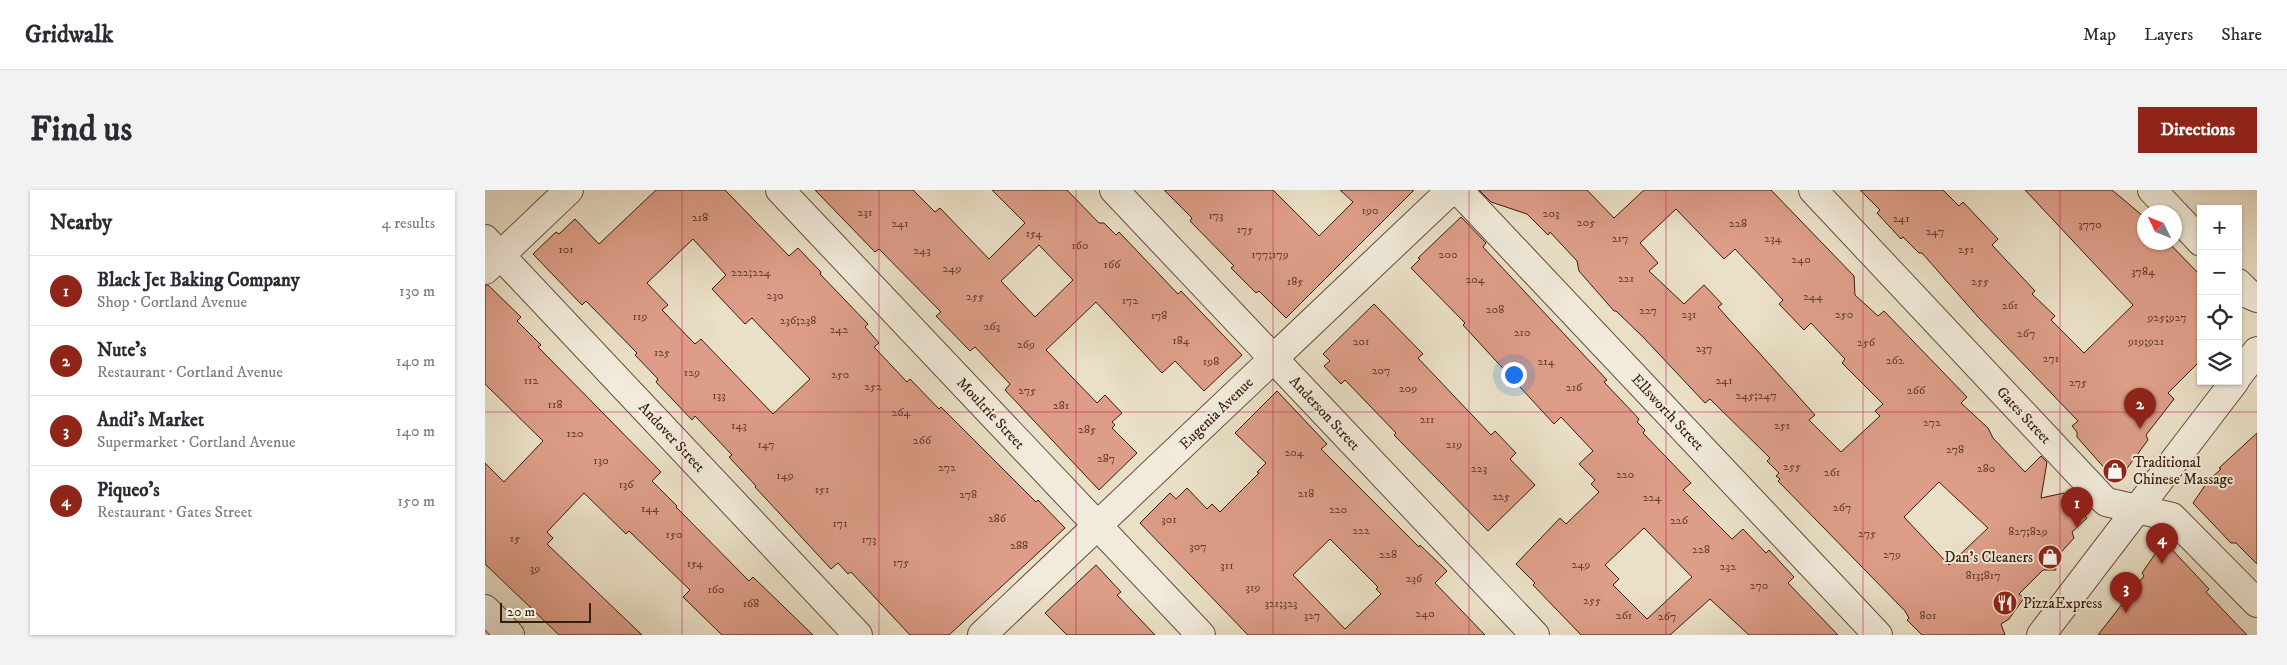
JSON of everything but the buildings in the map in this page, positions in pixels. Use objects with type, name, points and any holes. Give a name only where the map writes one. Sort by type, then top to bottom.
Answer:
[{"type":"street","points":[[490,254],[569,190]]},
{"type":"street","name":"Moultrie Street","points":[[781,190],[1201,635]]},
{"type":"street","name":"Anderson Street","points":[[1114,190],[1535,635]]},
{"type":"street","name":"Eugenia Avenue","points":[[982,635],[1451,190]]},
{"type":"street","name":"Ellsworth Street","points":[[1458,190],[1878,635]]},
{"type":"street","name":"Gates Street","points":[[1813,190],[2105,502],[2172,517],[2257,603]]},
{"type":"street","points":[[2152,190],[2166,205]]},
{"type":"street","points":[[2182,222],[2197,238]]},
{"type":"street","name":"Andover Street","points":[[490,254],[858,635]]},
{"type":"street","points":[[2242,287],[2250,295],[2257,298]]},
{"type":"street","points":[[2242,371],[2257,352]]},
{"type":"street","points":[[2041,635],[2232,385]]},
{"type":"street","points":[[485,609],[510,635]]},
{"type":"place","name":"Nute's","points":[[2140,429]]},
{"type":"place","name":"Traditional Chinese Massage","points":[[2115,471]]},
{"type":"place","name":"Black Jet Baking Company","points":[[2077,528]]},
{"type":"place","name":"Dan's Cleaners","points":[[2050,557]]},
{"type":"place","name":"Piqueo's","points":[[2162,564]]},
{"type":"place","name":"PizzaExpress","points":[[2005,603]]},
{"type":"place","name":"Andi's Market","points":[[2126,613]]}]
